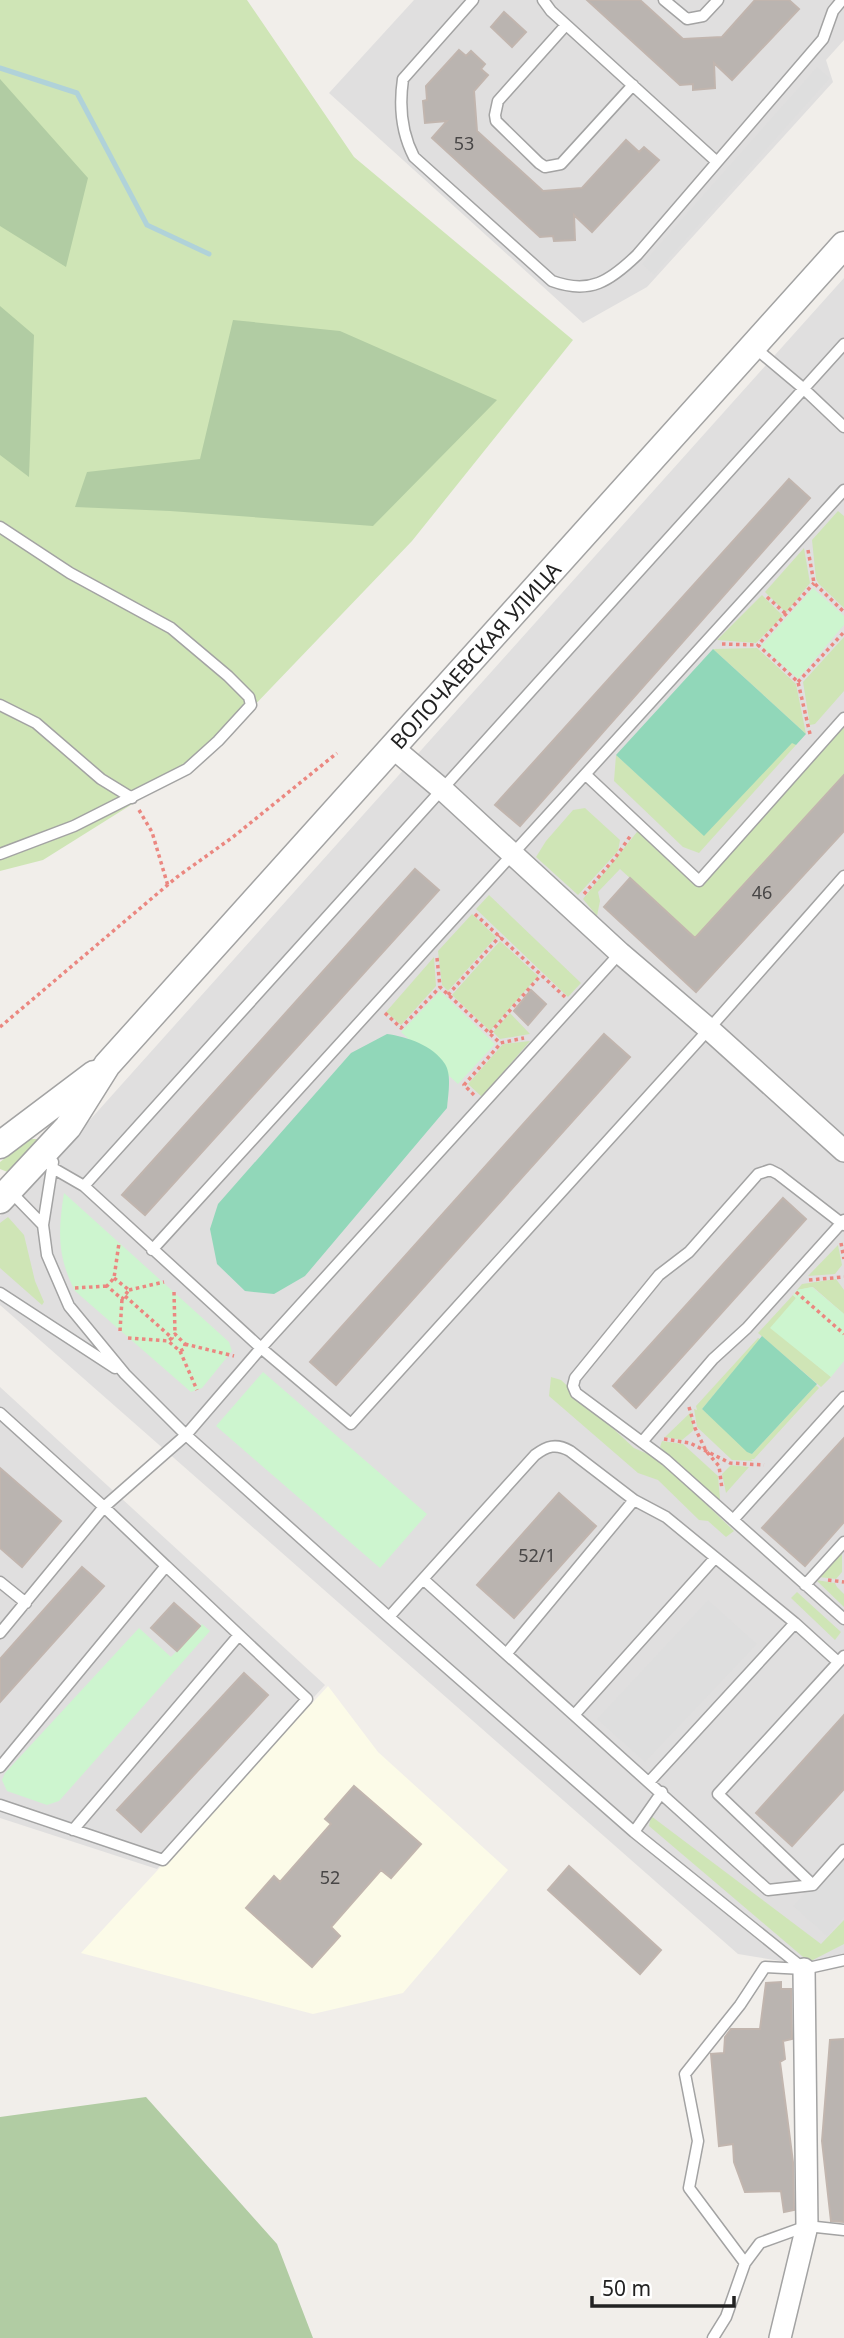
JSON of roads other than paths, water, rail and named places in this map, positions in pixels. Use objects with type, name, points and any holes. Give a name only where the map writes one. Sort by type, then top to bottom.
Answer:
[{"type":"street","name":"ВОЛОЧАЕВСКАЯ УЛИЦА","points":[[3,1191],[68,1128],[107,1065],[844,245]]},
{"type":"street","points":[[392,747],[844,1151]]},
{"type":"street","name":"ВОЛОЧАЕВСКАЯ УЛИЦА","points":[[0,1145],[107,1065]]},
{"type":"street","points":[[780,2338],[807,2226],[804,1969]]},
{"type":"lane","points":[[473,0],[403,79],[403,128],[407,142],[414,157],[552,281],[566,287],[580,288],[600,284],[619,273],[637,255],[823,39],[833,11],[842,0]]},
{"type":"lane","points":[[543,0],[566,25],[717,162]]},
{"type":"lane","points":[[664,0],[687,19],[703,16],[718,0]]},
{"type":"lane","points":[[566,25],[498,101],[495,115],[501,128],[539,163],[545,167],[561,164],[633,85]]},
{"type":"lane","points":[[84,1186],[844,344]]},
{"type":"lane","points":[[754,347],[844,427]]},
{"type":"lane","points":[[152,1250],[844,490]]},
{"type":"lane","points":[[0,527],[70,573],[171,628],[229,676],[249,697],[251,705],[218,741],[187,769],[74,826],[0,854]]},
{"type":"lane","points":[[0,705],[36,723],[101,779],[132,798]]},
{"type":"lane","points":[[586,775],[699,881],[844,718]]},
{"type":"lane","points":[[51,1167],[84,1186],[261,1348],[351,1424],[844,876]]},
{"type":"lane","points":[[0,1633],[104,1507],[186,1435],[261,1348],[620,953]]},
{"type":"lane","points":[[68,1128],[51,1167],[43,1225],[47,1255],[69,1306],[125,1374],[186,1435],[634,1832],[804,1969]]},
{"type":"lane","points":[[646,1438],[713,1359],[747,1328],[843,1223],[778,1174],[765,1171],[756,1175],[689,1252],[659,1275],[573,1381],[576,1393],[646,1438],[666,1460],[844,1619]]},
{"type":"lane","points":[[3,1191],[43,1225]]},
{"type":"lane","points":[[0,1293],[125,1374]]},
{"type":"lane","points":[[733,1520],[844,1397]]},
{"type":"lane","points":[[0,1413],[104,1507],[307,1699],[163,1860],[0,1805]]},
{"type":"lane","points":[[389,1617],[530,1460],[546,1448],[559,1446],[570,1451],[634,1500],[666,1517],[841,1659],[718,1794],[813,1885]]},
{"type":"lane","points":[[507,1653],[634,1500]]},
{"type":"lane","points":[[805,1585],[844,1542]]},
{"type":"lane","points":[[575,1714],[715,1558]]},
{"type":"lane","points":[[0,1767],[166,1566]]},
{"type":"lane","points":[[423,1579],[768,1890],[813,1885],[844,1850]]},
{"type":"lane","points":[[0,1582],[26,1603]]},
{"type":"lane","points":[[650,1781],[795,1623]]},
{"type":"lane","points":[[73,1830],[239,1635]]},
{"type":"lane","points":[[634,1832],[662,1792]]},
{"type":"lane","points":[[745,2263],[689,2188],[698,2141],[685,2074],[740,2005],[765,1967],[804,1969],[844,1960]]},
{"type":"lane","points":[[713,2338],[726,2317],[745,2263],[760,2243],[807,2226],[844,2230]]},
{"type":"waterway","points":[[0,68],[77,93],[147,225],[209,254]]}]
